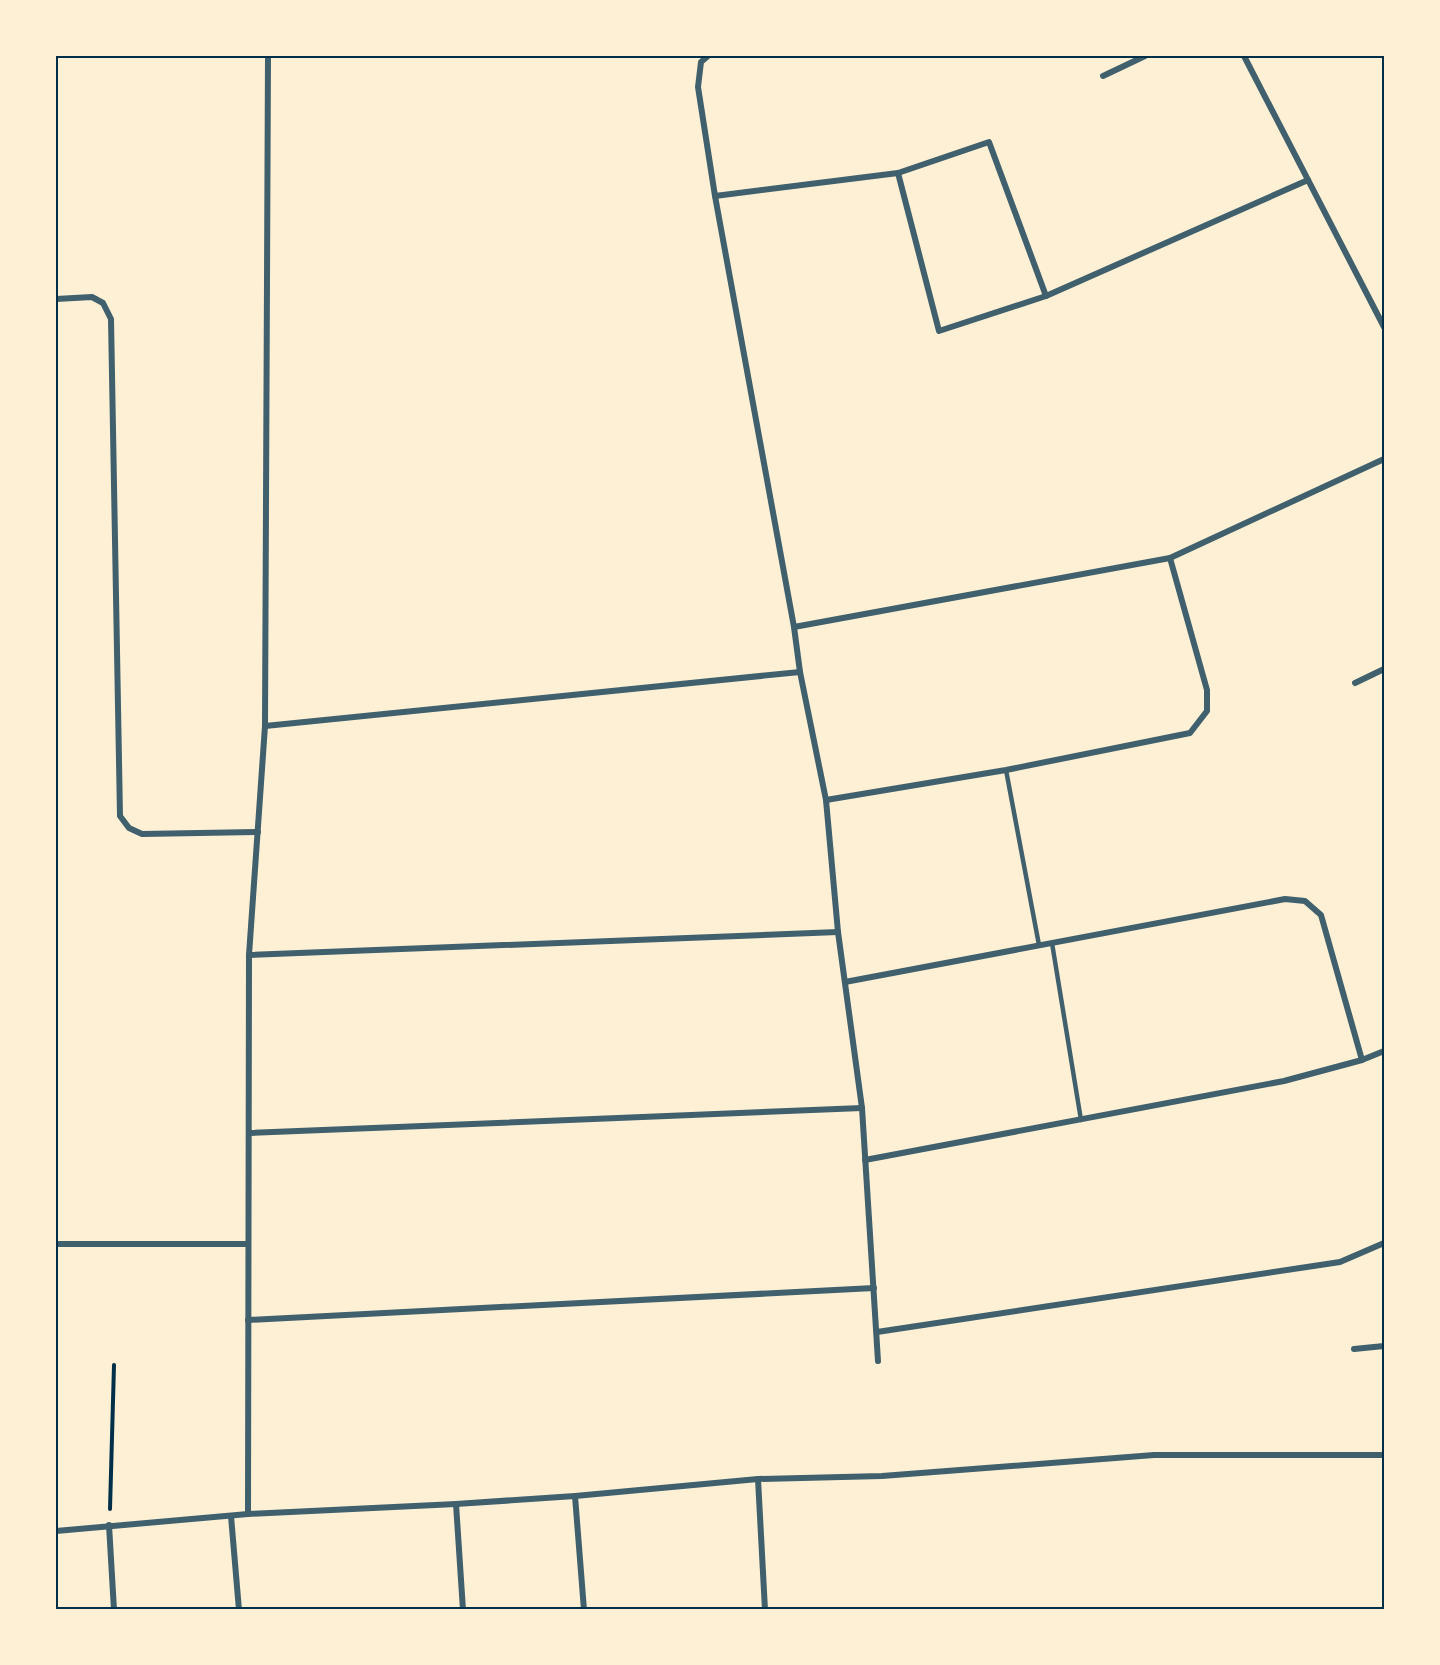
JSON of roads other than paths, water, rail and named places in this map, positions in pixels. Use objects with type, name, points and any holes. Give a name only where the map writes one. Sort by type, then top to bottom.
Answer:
[{"type":"street","points":[[248,1514],[249,955],[265,726],[268,56]]},
{"type":"street","points":[[708,56],[701,62],[698,87],[715,196],[794,627],[800,672],[826,800],[838,932],[862,1108],[878,1361]]},
{"type":"street","points":[[1103,76],[1145,56]]},
{"type":"street","points":[[1244,56],[1384,327]]},
{"type":"street","points":[[715,196],[898,173],[989,142],[1046,296]]},
{"type":"street","points":[[898,173],[939,331],[1046,296],[1308,180]]},
{"type":"street","points":[[56,299],[92,297],[103,303],[111,319],[120,816],[129,828],[142,834],[258,832]]},
{"type":"street","points":[[794,627],[1170,558],[1384,459]]},
{"type":"street","points":[[826,800],[1006,770],[1190,733],[1207,711],[1208,690],[1170,558]]},
{"type":"street","points":[[1355,683],[1384,669]]},
{"type":"street","points":[[265,726],[800,672]]},
{"type":"street","points":[[845,982],[1285,899],[1305,901],[1321,915],[1362,1060]]},
{"type":"street","points":[[249,955],[838,932]]},
{"type":"street","points":[[865,1160],[1284,1081],[1362,1060],[1384,1051]]},
{"type":"street","points":[[250,1133],[862,1108]]},
{"type":"street","points":[[877,1332],[1340,1262],[1384,1243]]},
{"type":"street","points":[[56,1244],[248,1244]]},
{"type":"street","points":[[248,1320],[874,1288]]},
{"type":"street","points":[[1354,1349],[1384,1346]]},
{"type":"street","points":[[56,1531],[248,1514],[456,1504],[575,1496],[758,1479],[882,1476],[1154,1455],[1384,1455]]},
{"type":"street","points":[[758,1479],[765,1610]]},
{"type":"street","points":[[575,1496],[584,1610]]},
{"type":"street","points":[[456,1504],[463,1610]]},
{"type":"street","points":[[231,1516],[239,1610]]},
{"type":"street","points":[[110,1525],[114,1610]]},
{"type":"lane","points":[[1006,770],[1039,945]]},
{"type":"lane","points":[[1052,943],[1081,1120]]}]
